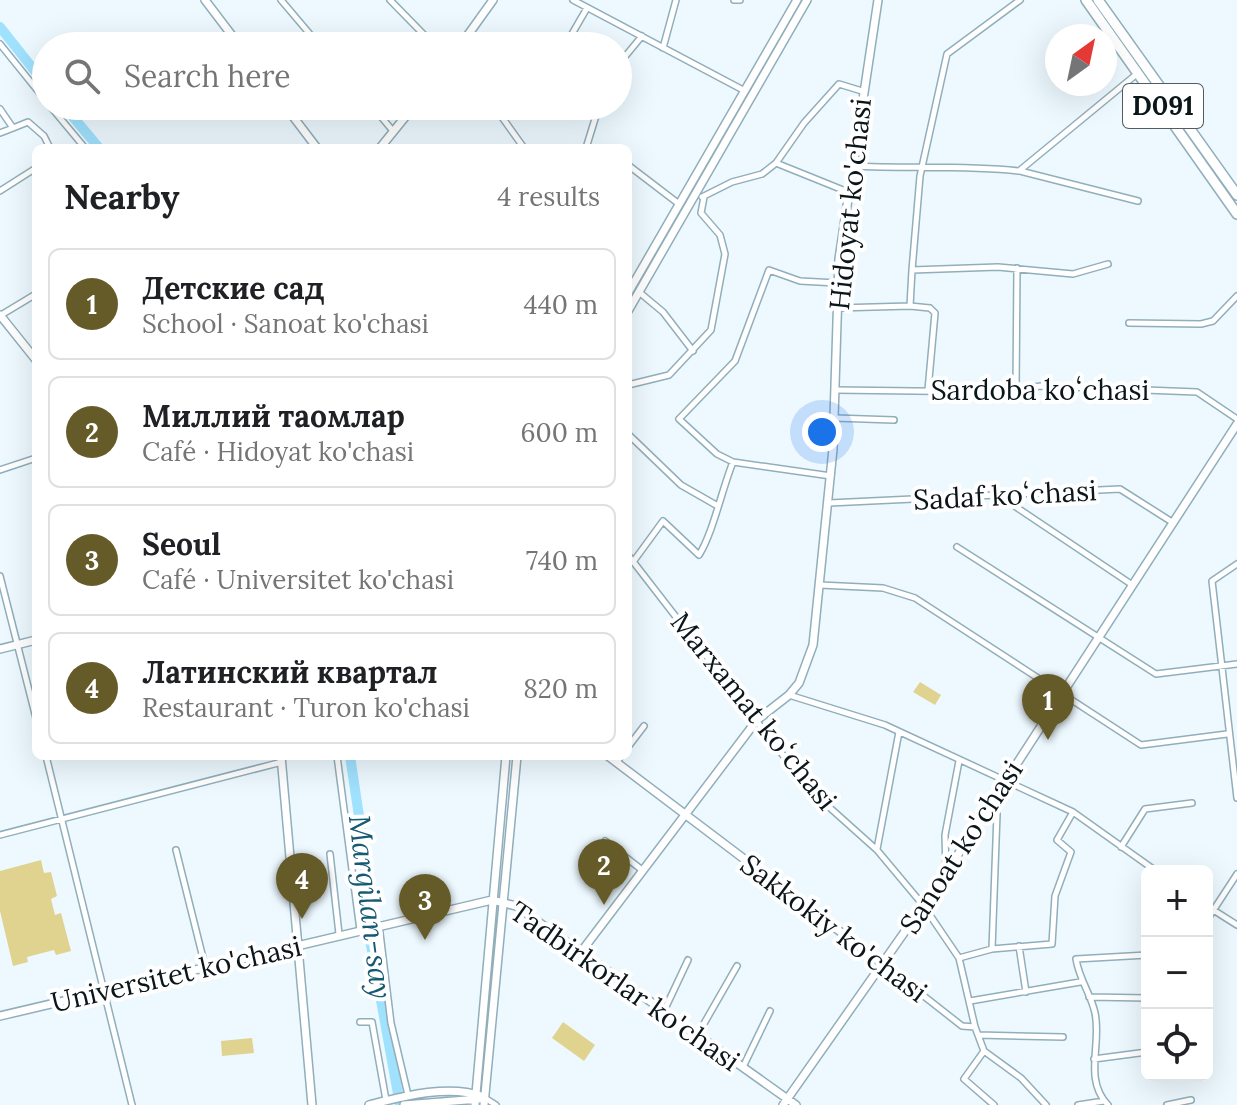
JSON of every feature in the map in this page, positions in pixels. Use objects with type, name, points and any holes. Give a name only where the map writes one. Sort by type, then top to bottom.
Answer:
[{"type":"highway","name":"D091","points":[[1086,0],[1237,214]]},
{"type":"highway","name":"D091","points":[[1098,0],[1237,195]]},
{"type":"main road","points":[[205,0],[229,32]]},
{"type":"main road","points":[[470,32],[493,0]]},
{"type":"main road","points":[[632,304],[679,205],[797,0]]},
{"type":"main road","points":[[632,281],[646,272],[701,197],[807,0]]},
{"type":"main road","name":"Hidoyat ko'chasi","points":[[581,952],[757,720],[799,683],[813,645],[835,418],[837,283],[851,166],[878,0]]},
{"type":"main road","points":[[296,120],[314,144]]},
{"type":"main road","points":[[383,144],[402,120]]},
{"type":"main road","points":[[1,315],[32,355]]},
{"type":"main road","name":"Sanoat ko'chasi","points":[[785,1102],[946,873],[1237,422]]},
{"type":"main road","points":[[0,649],[32,641]]},
{"type":"main road","points":[[282,760],[312,1105]]},
{"type":"main road","points":[[479,1100],[492,900],[506,760]]},
{"type":"main road","points":[[479,1100],[517,760]]},
{"type":"main road","name":"Sakkokiy ko'chasi","points":[[620,760],[684,813],[883,964]]},
{"type":"main road","name":"Universitet ko'chasi","points":[[0,1016],[492,900]]},
{"type":"main road","name":"Tadbirkorlar ko'chasi","points":[[492,900],[516,906],[698,1034],[785,1102],[796,1105]]},
{"type":"main road","points":[[373,1105],[389,1099],[479,1100]]},
{"type":"street","points":[[281,0],[308,32]]},
{"type":"street","points":[[390,0],[421,32]]},
{"type":"street","points":[[573,0],[745,91]]},
{"type":"street","points":[[663,48],[676,0]]},
{"type":"street","points":[[910,306],[921,170],[947,54],[1020,0]]},
{"type":"street","points":[[573,32],[587,8]]},
{"type":"street","points":[[632,48],[642,36]]},
{"type":"street","points":[[0,44],[32,84]]},
{"type":"street","points":[[1019,171],[1139,72]]},
{"type":"street","points":[[632,384],[669,375],[711,330],[725,269],[722,239],[701,213],[701,197],[732,182],[762,174],[776,163],[804,123],[836,86],[842,83],[862,91]]},
{"type":"street","points":[[0,109],[13,128]]},
{"type":"street","points":[[62,120],[82,144]]},
{"type":"street","points":[[384,120],[393,131]]},
{"type":"street","points":[[506,120],[521,144]]},
{"type":"street","points":[[587,144],[595,120]]},
{"type":"street","points":[[0,133],[22,123],[35,125],[47,144]]},
{"type":"street","points":[[776,163],[848,192]]},
{"type":"street","points":[[851,166],[921,170],[973,166],[1019,171],[1138,201]]},
{"type":"street","points":[[632,168],[679,205]]},
{"type":"street","points":[[0,191],[32,171]]},
{"type":"street","points":[[912,270],[1017,268],[1073,274],[1108,264]]},
{"type":"street","points":[[1016,389],[1017,268]]},
{"type":"street","points":[[831,476],[733,462],[717,454],[679,419],[735,361],[769,270],[800,281],[837,283]]},
{"type":"street","points":[[639,292],[663,312],[693,351]]},
{"type":"street","points":[[1,315],[32,296]]},
{"type":"street","points":[[1129,323],[1201,324],[1213,321],[1237,296]]},
{"type":"street","points":[[836,308],[930,308],[935,313],[928,390]]},
{"type":"street","name":"Sardoba koʻchasi","points":[[835,390],[1016,389],[1041,386],[1197,392],[1237,422]]},
{"type":"street","points":[[835,418],[894,420]]},
{"type":"street","points":[[632,438],[681,485],[716,505]]},
{"type":"street","points":[[0,470],[32,459]]},
{"type":"street","points":[[633,562],[663,521],[699,555],[708,542],[716,505],[733,462]]},
{"type":"street","name":"Sadaf koʻchasi","points":[[829,503],[1120,489],[1172,522]]},
{"type":"street","points":[[1013,493],[1016,507],[1131,584]]},
{"type":"street","points":[[957,547],[1156,674],[1237,664]]},
{"type":"street","name":"Marxamat koʻchasi","points":[[633,562],[810,790],[877,850],[923,905],[959,958],[975,1027]]},
{"type":"street","points":[[1237,564],[1212,581],[1227,734],[1237,798]]},
{"type":"street","points":[[0,576],[32,702]]},
{"type":"street","points":[[820,585],[883,588],[915,598],[1141,745],[1227,734]]},
{"type":"street","points":[[789,695],[859,715],[1073,812],[1147,865]]},
{"type":"street","points":[[632,742],[644,726]]},
{"type":"street","points":[[877,850],[899,732]]},
{"type":"street","points":[[47,760],[132,1105]]},
{"type":"street","points":[[0,835],[278,760]]},
{"type":"street","points":[[338,760],[360,930]]},
{"type":"street","points":[[946,873],[945,835],[959,761]]},
{"type":"street","points":[[1121,847],[1145,809],[1192,803]]},
{"type":"street","points":[[987,809],[997,814],[992,949]]},
{"type":"street","points":[[959,958],[992,949],[1054,941],[1055,896],[1071,852],[1057,840],[1073,812]]},
{"type":"street","points":[[605,841],[642,870]]},
{"type":"street","points":[[176,850],[205,966]]},
{"type":"street","points":[[330,854],[339,934]]},
{"type":"street","points":[[1237,874],[1213,910],[1237,925]]},
{"type":"street","points":[[379,925],[391,1023],[406,1101]]},
{"type":"street","points":[[1019,946],[1026,992]]},
{"type":"street","points":[[1078,1105],[1106,1103],[1095,1086],[1095,1014],[1080,982],[1076,959],[1141,955]]},
{"type":"street","points":[[664,1011],[688,960]]},
{"type":"street","name":"Sakkokiy ko'chasi","points":[[883,964],[962,1026],[975,1027]]},
{"type":"street","points":[[698,1034],[737,966]]},
{"type":"street","points":[[970,1001],[1080,982]]},
{"type":"street","points":[[1089,997],[1141,998]]},
{"type":"street","points":[[743,1067],[770,1011]]},
{"type":"street","points":[[360,1022],[372,1022],[389,1099]]},
{"type":"street","points":[[975,1027],[984,1051],[1021,1078],[1046,1105]]},
{"type":"street","points":[[978,1035],[1063,1037]]},
{"type":"street","points":[[984,1051],[964,1079],[994,1105]]},
{"type":"street","points":[[1094,1059],[1141,1053]]},
{"type":"street","points":[[479,1100],[496,1105]]},
{"type":"street","points":[[1167,1105],[1191,1100]]},
{"type":"shaded area","points":[[920,682],[941,695],[935,705],[913,692]]},
{"type":"shaded area","points":[[41,860],[44,873],[51,872],[57,896],[51,899],[55,915],[61,913],[71,951],[56,955],[54,950],[27,957],[28,962],[13,966],[0,911],[0,871]]},
{"type":"shaded area","points":[[563,1022],[595,1045],[584,1061],[552,1038]]},
{"type":"shaded area","points":[[252,1038],[254,1053],[222,1056],[221,1041]]},
{"type":"waterway","name":"Margilan-say","points":[[0,27],[32,67]]},
{"type":"waterway","name":"Margilan-say","points":[[76,120],[96,144]]},
{"type":"waterway","name":"Margilan-say","points":[[351,760],[365,856],[365,912],[400,1105]]},
{"type":"place","name":"Детские сад","points":[[1048,740]]},
{"type":"place","name":"Миллий таомлар","points":[[604,905]]},
{"type":"place","name":"Латинский квартал","points":[[302,919]]},
{"type":"place","name":"Seoul","points":[[425,940]]}]
